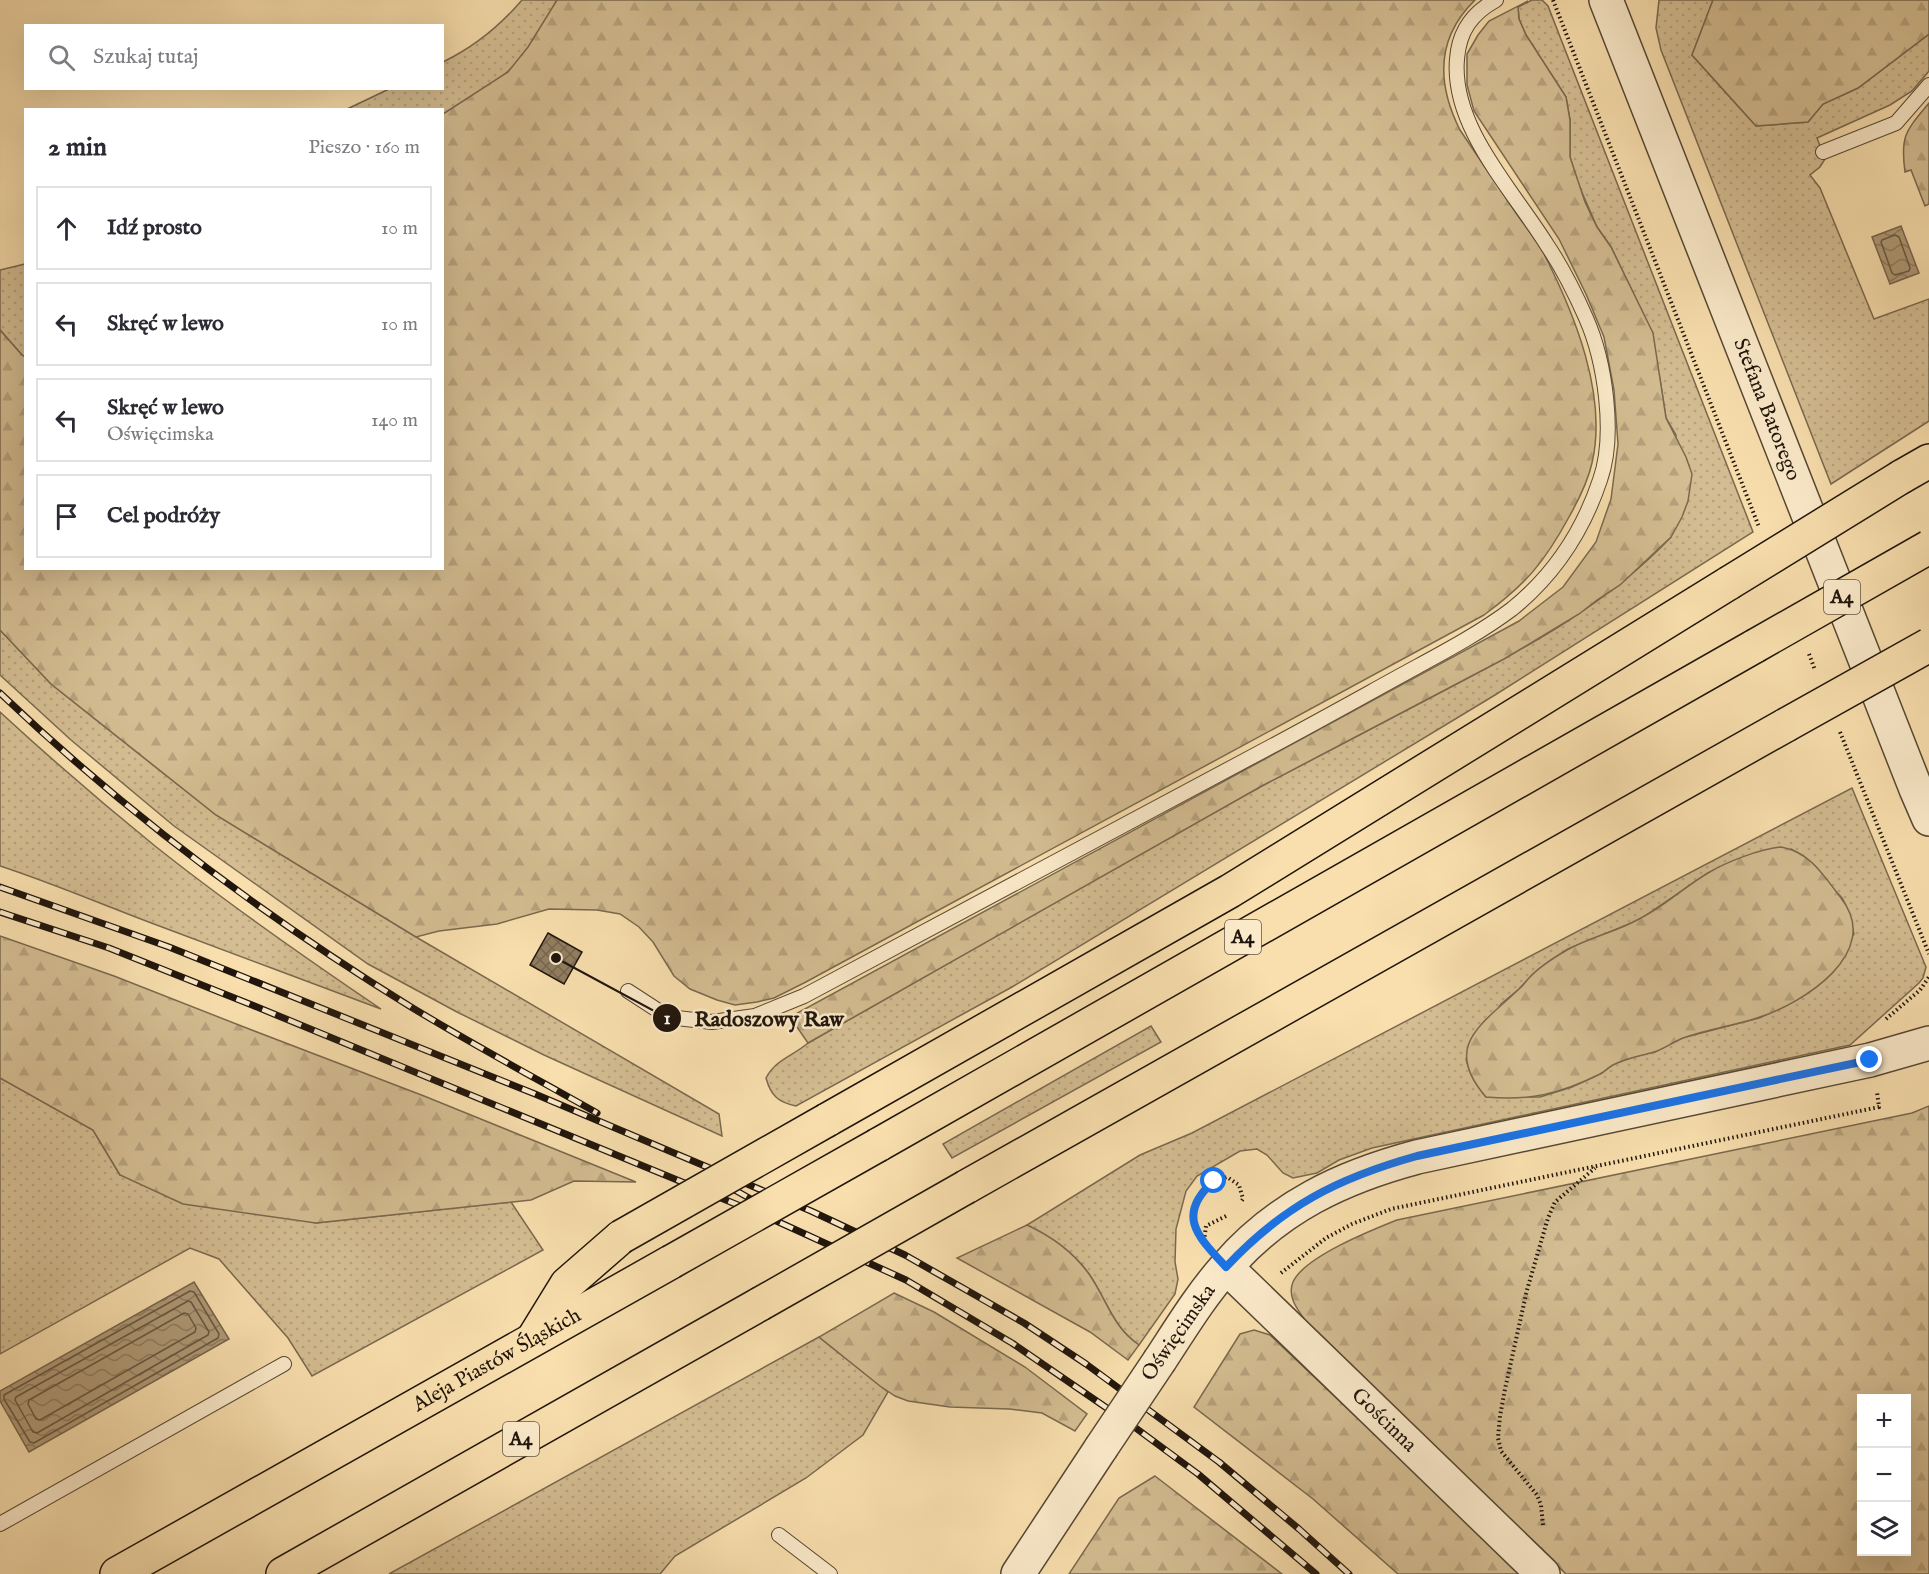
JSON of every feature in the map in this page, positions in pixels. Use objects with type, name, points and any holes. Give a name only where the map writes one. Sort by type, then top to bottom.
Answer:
[{"type":"highway","points":[[532,1340],[567,1284],[621,1237],[1230,891],[1915,469]]},
{"type":"highway","name":"Aleja Piastów Śląskich","points":[[117,1574],[878,1145],[1929,547]]},
{"type":"highway","name":"A4","points":[[283,1574],[1929,645]]},
{"type":"street","name":"Stefana Batorego","points":[[1606,0],[1929,819]]},
{"type":"street","name":"Oświęcimska","points":[[1018,1574],[1160,1360],[1226,1267],[1261,1232],[1286,1213],[1335,1185],[1373,1169],[1417,1156],[1870,1060],[1929,1043]]},
{"type":"street","name":"Gościnna","points":[[1226,1267],[1543,1574]]},
{"type":"lane","points":[[628,991],[668,1017],[712,1022],[754,1016],[804,996],[1472,636],[1513,608],[1561,561],[1578,533],[1601,478],[1606,449],[1608,410],[1601,367],[1588,321],[1549,248],[1487,157],[1470,127],[1463,108],[1455,76],[1458,46],[1464,26],[1484,7],[1496,0]]},
{"type":"lane","points":[[1823,153],[1896,123],[1929,85]]},
{"type":"lane","points":[[0,1524],[284,1364]]},
{"type":"lane","points":[[778,1535],[830,1574]]},
{"type":"path","points":[[1552,0],[1759,528]]},
{"type":"path","points":[[1806,646],[1819,678]]},
{"type":"path","points":[[1836,721],[1929,954]]},
{"type":"path","points":[[1885,1020],[1920,990],[1929,977]]},
{"type":"path","points":[[1254,1294],[1326,1238],[1391,1209],[1879,1107],[1876,1088]]},
{"type":"path","points":[[1543,1530],[1538,1495],[1501,1451],[1498,1438],[1500,1416],[1527,1290],[1548,1218],[1555,1202],[1596,1167]]},
{"type":"path","points":[[1232,1212],[1206,1226],[1204,1244],[1193,1222],[1193,1211],[1203,1191],[1214,1181],[1227,1177],[1239,1185],[1243,1199],[1238,1208]]},
{"type":"green space","points":[[522,0],[557,0],[535,39],[514,66],[444,114],[444,108],[349,108],[387,90],[444,90],[444,61],[485,36]]},
{"type":"green space","points":[[557,0],[1475,0],[1462,15],[1447,46],[1444,79],[1447,96],[1460,130],[1544,254],[1577,328],[1592,383],[1595,410],[1596,437],[1588,477],[1560,533],[1533,572],[1484,615],[774,998],[735,1005],[690,989],[674,976],[653,942],[639,927],[620,914],[597,910],[549,909],[497,924],[439,931],[416,937],[216,815],[51,684],[0,630],[0,330],[24,356],[24,570],[444,570],[444,113],[508,72],[528,47]]},
{"type":"green space","points":[[1532,0],[1542,0],[1548,6],[1753,532],[1495,695],[1012,987],[796,1106],[780,1100],[773,1094],[766,1078],[775,1066],[808,1043],[1203,818],[1537,640],[1621,583],[1671,537],[1676,435],[1666,418],[1660,379],[1637,301],[1611,247],[1597,227],[1577,181],[1570,157],[1570,120],[1566,97],[1526,35],[1519,19],[1518,7]]},
{"type":"green space","points":[[1659,0],[1713,0],[1692,55],[1756,126],[1808,122],[1823,104],[1858,88],[1929,34],[1929,71],[1912,91],[1890,105],[1817,138],[1825,159],[1820,167],[1810,175],[1820,188],[1874,319],[1929,299],[1929,421],[1831,484],[1661,50],[1656,28]]},
{"type":"green space","points":[[1713,0],[1929,0],[1929,34],[1858,88],[1823,104],[1808,122],[1756,126],[1692,55]]},
{"type":"green space","points":[[1528,1],[1518,7],[1519,19],[1526,35],[1566,97],[1570,120],[1570,157],[1585,202],[1597,227],[1611,247],[1653,333],[1666,418],[1692,474],[1688,501],[1671,537],[1620,585],[1579,614],[1504,659],[1260,787],[808,1043],[790,1017],[1519,621],[1563,587],[1596,542],[1611,499],[1618,444],[1614,390],[1604,337],[1559,239],[1474,111],[1467,85],[1467,54],[1478,35],[1489,21]]},
{"type":"green space","points":[[1929,103],[1929,204],[1925,206],[1911,170],[1905,172],[1903,150],[1906,134]]},
{"type":"green space","points":[[24,264],[24,356],[0,330],[0,270]]},
{"type":"green space","points":[[0,630],[51,684],[216,815],[416,937],[719,1114],[722,1136],[544,1055],[368,964],[174,826],[71,740],[0,675]]},
{"type":"green space","points":[[0,712],[96,797],[183,868],[266,930],[381,1009],[0,866]]},
{"type":"green space","points":[[1852,788],[1926,967],[1919,983],[1850,1045],[1372,1148],[1339,1160],[1317,1173],[1293,1178],[1283,1173],[1267,1155],[1257,1149],[1240,1151],[1197,1176],[1186,1191],[1176,1229],[1175,1262],[1178,1279],[1175,1294],[1139,1345],[1117,1323],[1091,1277],[1078,1260],[1054,1241],[1027,1225],[1140,1155],[1192,1133]],"holes":[[[1791,849],[1817,868],[1842,898],[1854,934],[1802,997],[1759,1018],[1682,1038],[1655,1052],[1614,1064],[1602,1073],[1572,1087],[1540,1097],[1486,1097],[1471,1075],[1466,1059],[1501,1004],[1532,975],[1568,949],[1639,920],[1708,873]]]},
{"type":"green space","points":[[1781,847],[1800,854],[1816,866],[1841,898],[1852,918],[1852,938],[1845,956],[1832,973],[1815,988],[1775,1011],[1748,1021],[1683,1038],[1658,1051],[1620,1062],[1572,1087],[1531,1097],[1486,1097],[1473,1079],[1467,1064],[1467,1050],[1480,1026],[1538,969],[1576,945],[1648,914],[1715,869],[1753,853]]},
{"type":"green space","points":[[0,936],[114,976],[424,1096],[636,1182],[574,1181],[531,1200],[316,1223],[183,1204],[120,1175],[93,1130],[0,1078]]},
{"type":"green space","points":[[1151,1026],[1161,1042],[952,1158],[943,1144]]},
{"type":"green space","points":[[0,1078],[93,1130],[120,1175],[316,1223],[511,1202],[543,1250],[312,1376],[288,1338],[219,1259],[190,1248],[0,1354]]},
{"type":"green space","points":[[1929,1106],[1929,1574],[1566,1574],[1305,1320],[1296,1307],[1291,1287],[1310,1263],[1340,1245],[1397,1220],[1912,1113]]},
{"type":"green space","points":[[1027,1225],[1063,1246],[1085,1268],[1117,1322],[1139,1345],[1128,1360],[1090,1332],[957,1258]]},
{"type":"green space","points":[[894,1293],[934,1312],[1025,1367],[1087,1414],[1075,1431],[1042,1413],[1009,1409],[950,1407],[908,1401],[880,1386],[819,1337]]},
{"type":"green space","points":[[1254,1330],[1270,1335],[1522,1574],[1398,1574],[1313,1499],[1194,1407],[1240,1334]]},
{"type":"green space","points":[[819,1337],[888,1392],[863,1435],[806,1478],[675,1556],[660,1574],[389,1574]]},
{"type":"green space","points":[[1155,1476],[1282,1574],[1069,1574],[1119,1498]]},
{"type":"water","points":[[1901,226],[1919,273],[1890,284],[1872,237]]},
{"type":"water","points":[[194,1282],[229,1339],[29,1452],[0,1401],[0,1391]]},
{"type":"building","points":[[548,933],[582,952],[564,984],[530,965]]},
{"type":"railway","points":[[0,693],[96,780],[146,821],[303,937],[411,1007],[597,1113]]},
{"type":"railway","points":[[0,887],[169,947],[535,1094],[811,1211],[905,1255],[1024,1323],[1086,1364],[1219,1462],[1349,1574]]},
{"type":"railway","points":[[0,912],[109,948],[252,1005],[772,1219],[906,1280],[1012,1343],[1133,1426],[1198,1474],[1316,1574]]},
{"type":"railway","points":[[710,1176],[772,1211]]},
{"type":"place","name":"Radoszowy Raw","points":[[556,958]]},
{"type":"route","points":[[1214,1181],[1203,1191],[1197,1201],[1193,1211],[1193,1222],[1204,1244],[1226,1267],[1261,1232],[1286,1213],[1316,1194],[1373,1169],[1417,1156],[1870,1060]]}]
